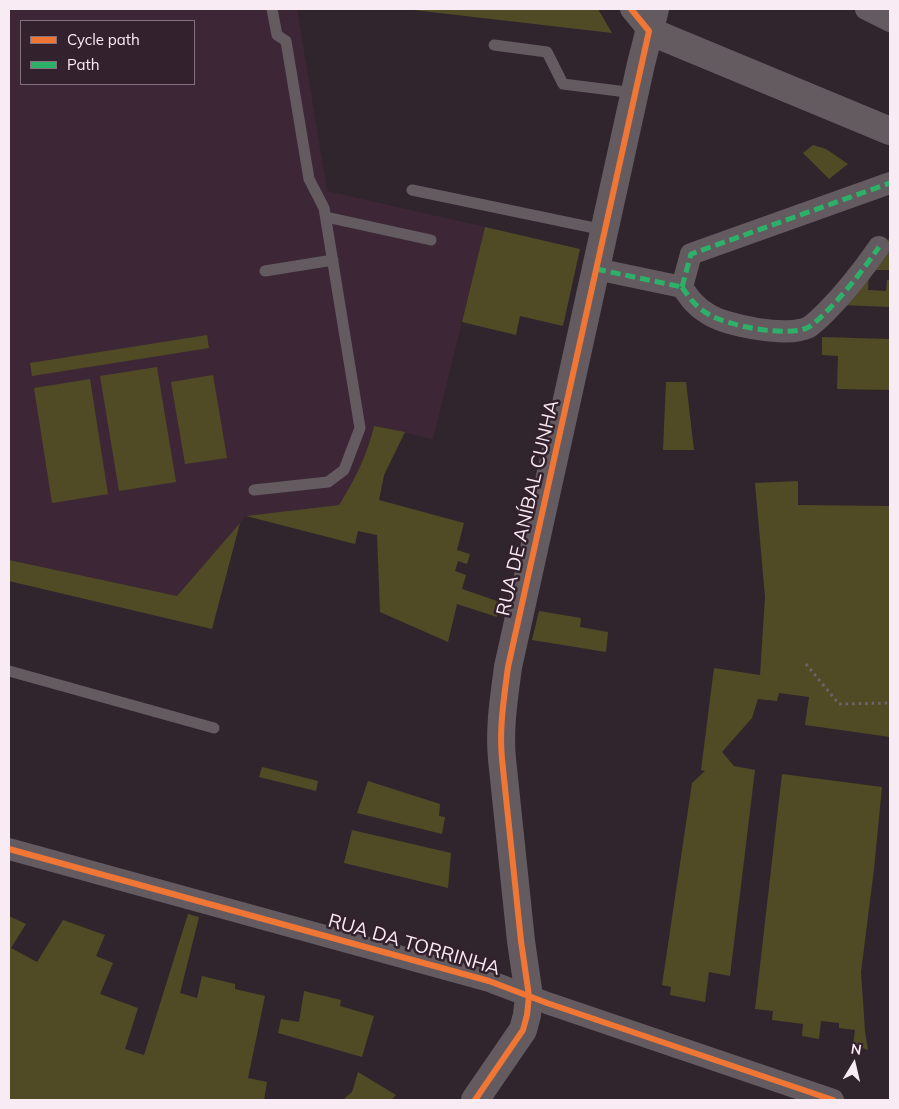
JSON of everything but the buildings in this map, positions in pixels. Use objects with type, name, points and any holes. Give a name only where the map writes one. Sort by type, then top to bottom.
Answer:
[{"type":"street","points":[[630,9],[890,132]]},
{"type":"street","points":[[866,9],[890,21]]},
{"type":"street","name":"RUA DE ANÍBAL CUNHA","points":[[474,1100],[523,1030],[527,1015],[529,996],[502,768],[501,714],[508,667],[652,20]]},
{"type":"street","points":[[682,288],[691,254],[890,184]]},
{"type":"street","points":[[596,269],[682,288],[692,303],[710,316],[723,320],[750,328],[798,330],[807,328],[814,323],[832,305],[879,247]]},
{"type":"street","name":"RUA DA TORRINHA","points":[[9,848],[489,981],[833,1100]]},
{"type":"lane","points":[[254,490],[328,482],[344,470],[360,428],[326,217],[324,208],[309,179],[286,42],[277,35],[272,9]]},
{"type":"lane","points":[[494,45],[547,52],[562,84],[635,93]]},
{"type":"lane","points":[[412,190],[605,231]]},
{"type":"lane","points":[[326,217],[431,240]]},
{"type":"lane","points":[[265,271],[333,260]]},
{"type":"lane","points":[[9,671],[214,728]]},
{"type":"path","points":[[806,664],[839,704],[890,703]]},
{"type":"shaded area","points":[[9,9],[297,9],[327,191],[485,227],[433,439],[374,426],[363,461],[352,485],[339,505],[246,516],[177,596],[9,560]]},
{"type":"shaded area","points":[[405,9],[598,9],[612,33]]},
{"type":"shaded area","points":[[813,145],[826,149],[848,164],[829,179],[803,153]]},
{"type":"shaded area","points":[[485,227],[580,249],[563,326],[520,316],[516,335],[462,322]]},
{"type":"shaded area","points":[[890,236],[890,270],[869,270],[868,290],[886,291],[887,280],[890,280],[890,307],[840,305],[887,243]]},
{"type":"shaded area","points":[[207,335],[209,348],[32,376],[30,363]]},
{"type":"shaded area","points":[[822,337],[890,339],[890,390],[837,389],[838,356],[822,355]]},
{"type":"shaded area","points":[[157,367],[176,482],[119,491],[100,376]]},
{"type":"shaded area","points":[[213,375],[227,458],[185,464],[171,382]]},
{"type":"shaded area","points":[[90,379],[108,494],[52,503],[34,388]]},
{"type":"shaded area","points":[[666,382],[686,382],[694,450],[663,450]]},
{"type":"shaded area","points":[[374,426],[405,432],[384,475],[379,500],[464,523],[457,550],[470,554],[467,564],[458,561],[455,571],[466,575],[462,589],[500,602],[497,617],[457,604],[448,642],[380,612],[377,535],[358,531],[355,544],[246,516],[339,505],[360,467]]},
{"type":"shaded area","points":[[798,481],[798,505],[890,506],[890,737],[805,725],[809,697],[779,693],[777,701],[758,699],[752,718],[722,752],[734,766],[755,770],[730,976],[709,972],[705,1002],[670,995],[671,987],[662,985],[692,783],[705,771],[701,770],[714,668],[760,675],[765,597],[755,483]]},
{"type":"shaded area","points":[[240,523],[212,629],[9,581],[9,560],[177,596]]},
{"type":"shaded area","points":[[539,611],[581,618],[580,627],[608,632],[606,652],[532,640]]},
{"type":"shaded area","points":[[262,767],[318,781],[316,791],[259,777]]},
{"type":"shaded area","points":[[782,774],[882,787],[861,972],[868,1050],[853,1045],[855,1030],[839,1028],[839,1023],[821,1021],[819,1039],[802,1036],[803,1024],[772,1020],[773,1011],[755,1009]]},
{"type":"shaded area","points":[[368,781],[440,804],[439,816],[445,817],[442,834],[357,813]]},
{"type":"shaded area","points":[[352,830],[451,853],[448,888],[344,863]]},
{"type":"shaded area","points":[[188,914],[199,917],[180,993],[197,998],[202,976],[235,984],[235,989],[265,996],[248,1078],[267,1082],[264,1100],[9,1100],[9,916],[26,924],[11,948],[37,962],[63,920],[105,935],[96,956],[113,963],[100,994],[138,1008],[125,1049],[144,1055]]},
{"type":"shaded area","points":[[304,991],[341,1000],[340,1006],[374,1016],[362,1057],[278,1033],[281,1019],[299,1022]]},
{"type":"shaded area","points":[[358,1072],[396,1095],[391,1100],[343,1100],[352,1092]]},
{"type":"marked path","points":[[682,287],[691,254],[890,183]]},
{"type":"marked path","points":[[682,287],[697,306],[729,323],[773,331],[800,330],[809,327],[820,318],[854,281],[879,247]]},
{"type":"marked path","points":[[596,269],[682,287]]},
{"type":"cycle path","points":[[475,1100],[523,1030],[527,1015],[529,996],[521,941],[502,759],[501,736],[504,702],[508,667],[649,31],[631,9]]},
{"type":"cycle path","points":[[9,849],[489,981],[547,1003],[833,1100]]}]
